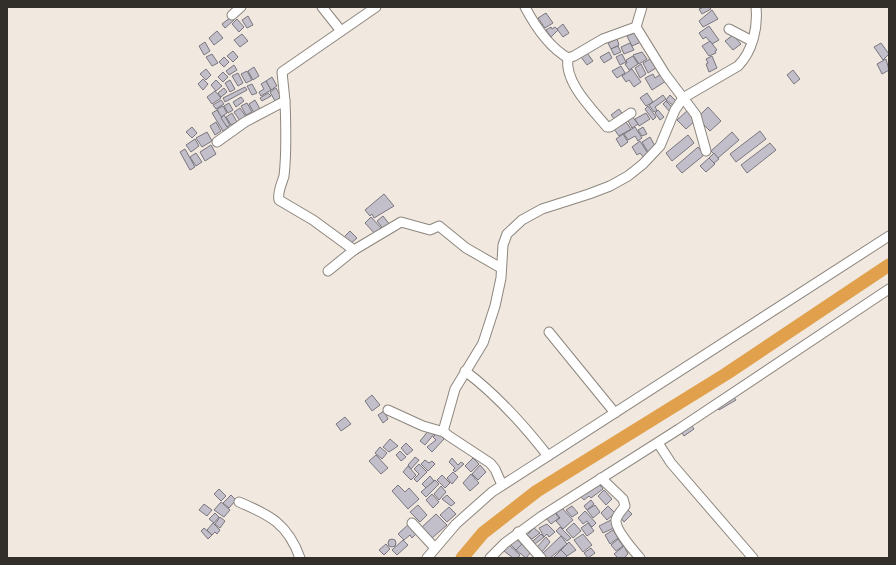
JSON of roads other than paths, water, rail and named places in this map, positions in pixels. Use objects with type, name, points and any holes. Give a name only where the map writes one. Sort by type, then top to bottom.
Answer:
[{"type":"street","points":[[232,15],[241,7]]},
{"type":"street","points":[[322,7],[341,31]]},
{"type":"street","points":[[354,250],[313,220],[278,199],[284,177],[286,137],[285,101],[282,72],[376,7]]},
{"type":"street","points":[[526,7],[535,24],[554,49],[568,58]]},
{"type":"street","points":[[642,7],[636,27],[647,48],[696,115],[706,151]]},
{"type":"street","points":[[444,432],[444,423],[451,401],[465,371],[483,343],[495,306],[504,238],[512,228],[542,209],[596,191],[628,176],[643,164],[660,146],[675,110],[685,101],[738,66],[748,52],[752,41],[757,18],[756,7]]},
{"type":"street","points":[[568,58],[603,39],[636,27]]},
{"type":"street","points":[[729,28],[752,41]]},
{"type":"street","points":[[568,58],[567,70],[572,81],[587,103],[608,128],[631,113]]},
{"type":"street","points":[[217,142],[245,122],[285,101]]},
{"type":"street","points":[[328,272],[354,250],[399,223],[407,222],[430,230],[440,226],[466,248],[501,268]]},
{"type":"street","points":[[427,558],[467,513],[502,485],[889,236]]},
{"type":"street","points":[[490,558],[518,532],[658,443],[889,289]]},
{"type":"street","points":[[549,332],[615,412]]},
{"type":"street","points":[[465,371],[489,389],[522,424],[548,456]]},
{"type":"street","points":[[388,410],[423,426],[444,432],[490,463],[498,473],[502,485]]},
{"type":"street","points":[[658,443],[671,463],[753,558]]},
{"type":"street","points":[[602,478],[623,499],[625,506],[617,516],[617,526],[640,558]]},
{"type":"street","points":[[239,502],[263,512],[277,521],[293,540],[300,558]]},
{"type":"street","points":[[412,522],[435,548]]},
{"type":"street","points":[[518,532],[541,558]]},
{"type":"waterway","points":[[462,558],[483,533],[537,491],[726,374],[889,265]]}]
